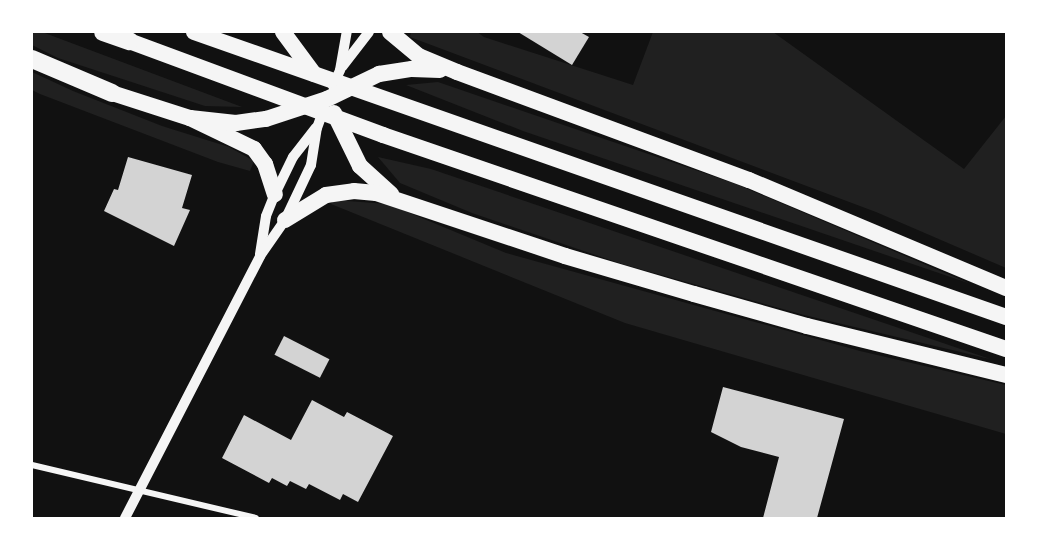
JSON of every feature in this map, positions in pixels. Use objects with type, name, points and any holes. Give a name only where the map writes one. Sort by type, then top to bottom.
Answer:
[{"type":"highway","points":[[103,32],[382,135],[1006,349]]},
{"type":"highway","points":[[194,32],[1006,317]]},
{"type":"highway","points":[[283,32],[309,66],[360,166],[374,181],[394,196]]},
{"type":"highway","points":[[390,32],[419,56],[457,72],[749,180],[1006,288]]},
{"type":"highway","points":[[32,58],[112,93],[190,118],[254,150],[265,164],[275,194]]},
{"type":"highway","points":[[190,118],[236,123],[266,119],[327,99],[391,71],[433,69],[457,72]]},
{"type":"highway","points":[[285,220],[326,195],[354,191],[394,196],[487,230],[694,294],[807,326],[1006,375]]},
{"type":"street","points":[[340,70],[347,32]]},
{"type":"street","points":[[125,519],[260,256],[285,220],[311,165],[317,128],[327,99],[340,70],[369,32]]},
{"type":"street","points":[[260,256],[266,216],[275,194],[293,157],[317,128]]},
{"type":"street","points":[[32,465],[256,519]]},
{"type":"shaded area","points":[[32,32],[42,32],[242,107],[205,106],[58,58],[32,45]]},
{"type":"shaded area","points":[[411,32],[477,32],[484,37],[633,85],[653,32],[773,32],[964,169],[1006,116],[1006,268],[876,212],[410,37]]},
{"type":"shaded area","points":[[32,72],[73,91],[162,126],[229,147],[254,161],[250,171],[218,162],[40,94],[32,90]]},
{"type":"shaded area","points":[[438,82],[736,184],[971,284],[523,131],[406,85]]},
{"type":"shaded area","points":[[378,157],[431,169],[990,359],[804,315],[622,264],[472,213],[400,183]]},
{"type":"shaded area","points":[[334,200],[388,204],[506,253],[860,351],[1006,385],[1006,434],[625,323],[331,204]]},
{"type":"building","points":[[518,32],[580,32],[589,37],[572,65]]},
{"type":"building","points":[[128,157],[192,175],[182,208],[190,210],[174,246],[104,211],[114,189],[118,190]]},
{"type":"building","points":[[284,336],[329,359],[320,378],[274,355]]},
{"type":"building","points":[[723,387],[844,419],[817,518],[763,518],[779,457],[741,447],[711,432]]},
{"type":"building","points":[[312,400],[344,417],[347,412],[393,436],[358,502],[343,494],[340,500],[309,484],[306,489],[290,481],[287,486],[272,478],[269,483],[222,458],[244,415],[291,440]]}]
